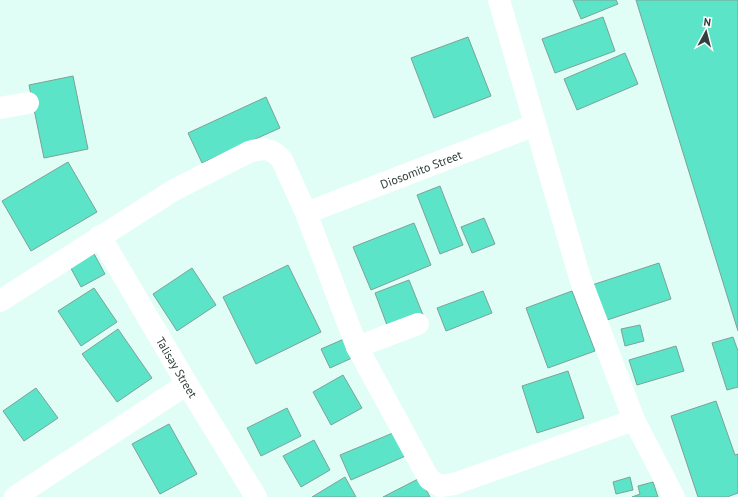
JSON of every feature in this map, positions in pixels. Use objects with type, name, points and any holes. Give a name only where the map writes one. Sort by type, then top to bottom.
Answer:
[{"type":"street","points":[[499,0],[580,278],[634,420],[674,497]]},
{"type":"street","points":[[0,108],[28,103]]},
{"type":"street","name":"Diosomito Street","points":[[306,214],[536,125]]},
{"type":"street","points":[[0,301],[174,190],[260,149],[269,149],[276,153],[282,160],[306,214],[357,347],[429,479],[440,486],[454,484],[634,420]]},
{"type":"street","name":"Talisay Street","points":[[100,236],[187,384],[256,497]]},
{"type":"street","points":[[357,347],[418,324]]},
{"type":"street","points":[[15,497],[187,384]]},
{"type":"building","points":[[573,0],[616,0],[618,4],[581,19]]},
{"type":"building","points":[[636,0],[738,0],[738,331]]},
{"type":"building","points":[[603,17],[615,51],[555,73],[542,39]]},
{"type":"building","points":[[468,37],[491,96],[434,118],[411,58]]},
{"type":"building","points":[[625,53],[638,84],[577,110],[564,79]]},
{"type":"building","points":[[73,76],[88,149],[44,158],[29,85]]},
{"type":"building","points":[[266,97],[280,128],[202,163],[188,133]]},
{"type":"building","points":[[68,162],[97,212],[31,251],[2,201]]},
{"type":"building","points":[[440,186],[463,245],[440,254],[417,195]]},
{"type":"building","points":[[484,218],[495,244],[472,253],[461,227]]},
{"type":"building","points":[[414,223],[431,265],[371,290],[353,247]]},
{"type":"building","points":[[92,250],[105,274],[81,287],[68,263]]},
{"type":"building","points":[[659,263],[671,299],[604,321],[592,285]]},
{"type":"building","points":[[288,265],[321,332],[256,364],[223,297]]},
{"type":"building","points":[[192,268],[216,305],[177,331],[153,294]]},
{"type":"building","points":[[409,280],[425,320],[390,333],[375,293]]},
{"type":"building","points":[[94,288],[117,322],[81,346],[58,311]]},
{"type":"building","points":[[483,291],[492,313],[446,331],[437,308]]},
{"type":"building","points":[[572,291],[595,351],[548,368],[526,308]]},
{"type":"building","points":[[640,325],[644,341],[625,346],[621,329]]},
{"type":"building","points":[[118,329],[152,378],[117,402],[82,354]]},
{"type":"building","points":[[733,337],[738,351],[738,387],[727,390],[712,343]]},
{"type":"building","points":[[344,339],[352,358],[330,368],[321,349]]},
{"type":"building","points":[[676,346],[684,371],[637,385],[629,360]]},
{"type":"building","points":[[568,371],[584,418],[537,433],[522,386]]},
{"type":"building","points":[[343,375],[362,408],[331,425],[313,392]]},
{"type":"building","points":[[36,388],[58,418],[24,441],[3,411]]},
{"type":"building","points":[[716,401],[735,455],[738,454],[738,493],[727,497],[698,497],[671,416]]},
{"type":"building","points":[[287,408],[301,436],[261,456],[247,428]]},
{"type":"building","points":[[169,424],[197,474],[160,494],[132,444]]},
{"type":"building","points":[[400,430],[410,454],[351,480],[340,455]]},
{"type":"building","points":[[314,440],[330,470],[301,487],[283,456]]},
{"type":"building","points":[[345,477],[356,497],[312,497]]},
{"type":"building","points":[[630,477],[633,490],[616,494],[613,482]]},
{"type":"building","points":[[420,478],[430,497],[383,497]]},
{"type":"building","points":[[653,482],[658,497],[632,497],[640,494],[638,486]]}]
